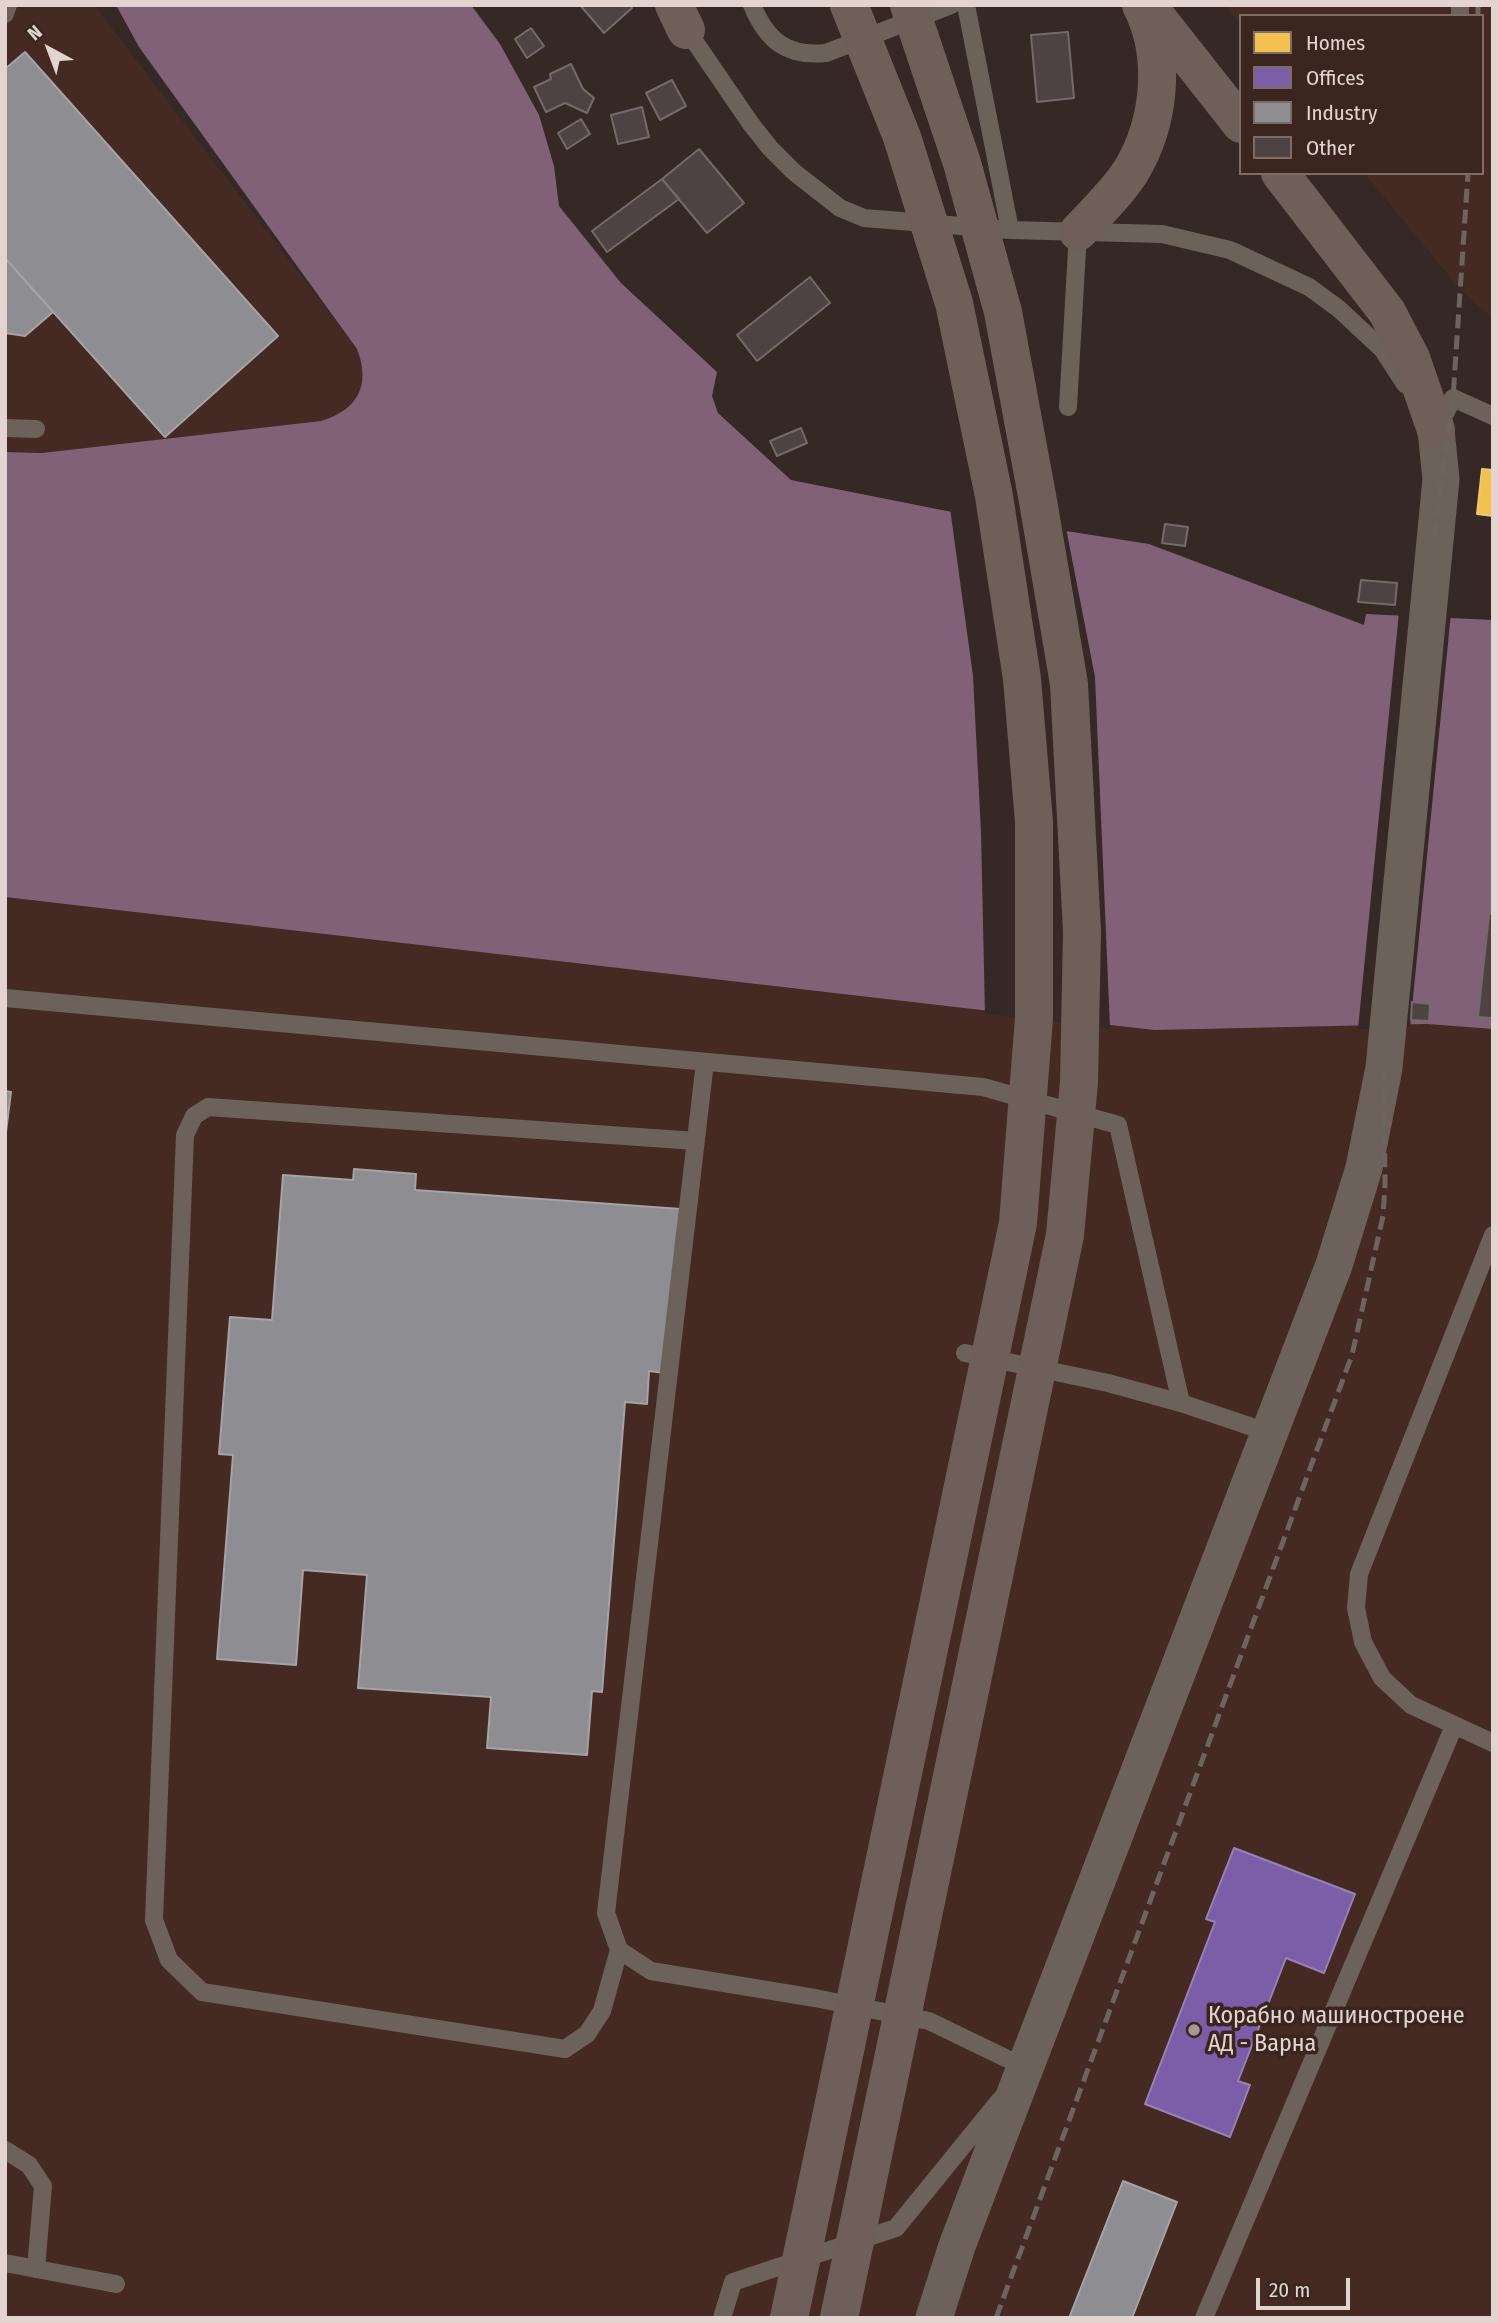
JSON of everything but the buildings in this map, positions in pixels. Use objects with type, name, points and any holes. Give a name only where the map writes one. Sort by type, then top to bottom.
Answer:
[{"type":"highway","points":[[789,2318],[1018,1223],[1034,1018],[1034,822],[1022,678],[994,496],[954,303],[902,137],[849,5]]},
{"type":"highway","points":[[839,2318],[1065,1235],[1079,1082],[1082,932],[1069,684],[1003,312],[962,163],[909,5]]},
{"type":"highway","points":[[1077,232],[1113,195],[1130,172],[1151,125],[1157,61],[1153,38],[1141,5]]},
{"type":"highway","points":[[1147,5],[1239,121]]},
{"type":"highway","points":[[1282,175],[1387,312],[1411,358],[1436,430]]},
{"type":"street","points":[[934,2318],[961,2234],[1334,1265],[1351,1212],[1372,1133],[1384,1068],[1441,479],[1436,430]]},
{"type":"lane","points":[[5,14],[8,5]]},
{"type":"lane","points":[[752,5],[764,28],[776,42],[791,51],[808,55],[826,54],[951,5]]},
{"type":"lane","points":[[967,5],[1010,230]]},
{"type":"lane","points":[[677,14],[770,148],[802,179],[840,208],[864,218],[1010,230],[1162,234],[1197,240],[1230,250],[1309,287],[1339,309],[1383,350],[1436,430],[1452,398],[1493,416]]},
{"type":"lane","points":[[1068,407],[1077,232]]},
{"type":"lane","points":[[5,428],[36,429]]},
{"type":"lane","points":[[5,998],[983,1087],[1118,1125],[1181,1403]]},
{"type":"lane","points":[[696,1141],[208,1107],[194,1116],[185,1135],[154,1920],[169,1960],[202,1992],[565,2049],[587,2034],[602,2011],[619,1950],[606,1913],[696,1141],[705,1062]]},
{"type":"lane","points":[[1493,1235],[1359,1574],[1356,1608],[1363,1642],[1382,1678],[1411,1705],[1493,1743]]},
{"type":"lane","points":[[965,1353],[1108,1383],[1181,1403],[1269,1433]]},
{"type":"lane","points":[[1204,2318],[1454,1726]]},
{"type":"lane","points":[[619,1950],[651,1971],[815,1998],[929,2021],[1026,2068],[896,2228],[733,2282],[722,2318]]},
{"type":"lane","points":[[5,2150],[30,2165],[43,2186],[36,2269]]},
{"type":"lane","points":[[5,2263],[116,2284]]},
{"type":"shaded area","points":[[5,5],[94,5],[357,349],[363,364],[363,379],[359,394],[349,407],[336,416],[321,421],[41,453],[5,450]]},
{"type":"shaded area","points":[[116,5],[471,5],[500,44],[539,115],[554,166],[559,206],[621,283],[717,372],[712,396],[718,413],[791,480],[977,517],[1149,544],[1364,625],[1366,614],[1493,620],[1493,1029],[1427,1024],[1154,1030],[5,897],[5,452],[42,453],[321,421],[334,416],[352,403],[362,385],[361,362],[357,349],[139,47]]},
{"type":"shaded area","points":[[1225,5],[1493,5],[1493,319],[1459,288],[1366,175],[1484,175],[1484,14],[1239,14],[1239,22]]},
{"type":"shaded area","points":[[5,897],[1154,1030],[1427,1024],[1493,1029],[1493,2318],[5,2318]]},
{"type":"pier","points":[[950,508],[1066,528],[1095,677],[1110,1028],[985,1014],[981,832],[973,676]]},
{"type":"pier","points":[[1399,612],[1451,613],[1410,1028],[1358,1029]]},
{"type":"railway","points":[[1478,5],[1478,14]]},
{"type":"railway","points":[[1434,537],[1453,398],[1468,175]]},
{"type":"railway","points":[[996,2318],[1352,1355],[1383,1216],[1384,1068]]},
{"type":"place","name":"Корабно машиностроене АД - Варна","points":[[1194,2030]]}]
